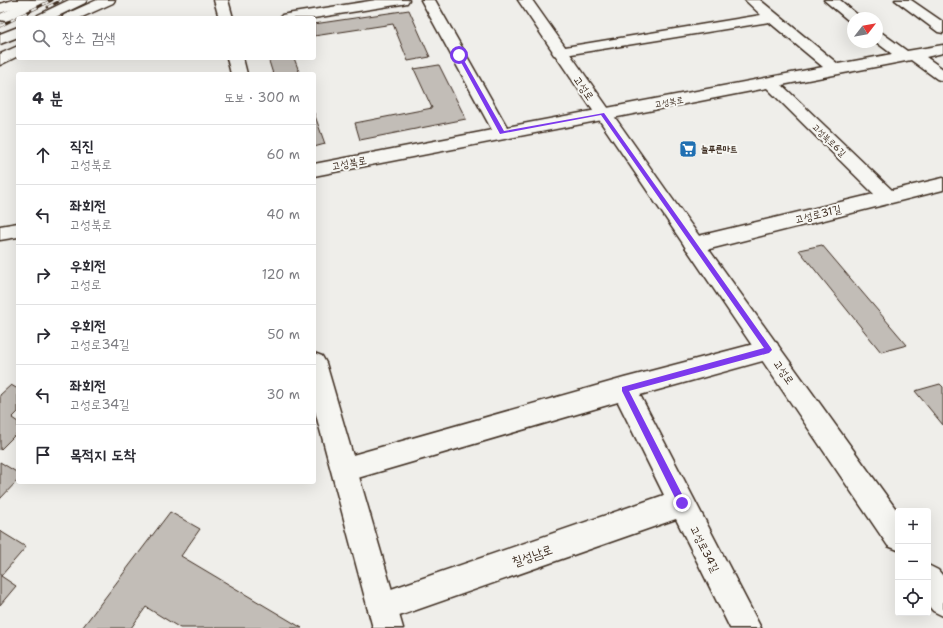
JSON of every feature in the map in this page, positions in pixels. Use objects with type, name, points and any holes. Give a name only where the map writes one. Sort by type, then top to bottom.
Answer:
[{"type":"street","points":[[3,13],[26,0]]},
{"type":"street","points":[[3,13],[41,0]]},
{"type":"street","points":[[47,16],[80,0]]},
{"type":"street","points":[[73,16],[108,0]]},
{"type":"street","points":[[221,0],[225,16]]},
{"type":"street","points":[[300,16],[402,0]]},
{"type":"street","points":[[428,0],[502,133]]},
{"type":"street","name":"고성로","points":[[525,0],[602,114],[895,532]]},
{"type":"street","points":[[752,0],[835,70]]},
{"type":"street","points":[[831,0],[847,13]]},
{"type":"street","points":[[902,0],[943,29]]},
{"type":"street","points":[[560,52],[772,17]]},
{"type":"street","points":[[0,40],[16,32]]},
{"type":"street","points":[[883,40],[943,76]]},
{"type":"street","name":"고성북로","points":[[316,170],[943,49]]},
{"type":"street","points":[[0,60],[16,51]]},
{"type":"street","points":[[236,60],[238,72]]},
{"type":"street","name":"고성북로6길","points":[[771,83],[888,197]]},
{"type":"street","name":"고성로31길","points":[[694,245],[943,184]]},
{"type":"street","points":[[0,233],[16,230]]},
{"type":"street","points":[[344,469],[624,389],[769,350]]},
{"type":"street","name":"칠성남로","points":[[316,370],[385,617],[682,503]]},
{"type":"street","name":"고성로34길","points":[[624,389],[746,628]]},
{"type":"street","points":[[931,584],[943,601]]},
{"type":"building","points":[[409,10],[430,57],[408,61],[393,24],[316,36],[316,24]]},
{"type":"building","points":[[269,60],[295,60],[299,72],[272,72]]},
{"type":"building","points":[[439,65],[466,119],[360,140],[355,123],[432,108],[414,69]]},
{"type":"building","points":[[316,119],[325,144],[316,146]]},
{"type":"building","points":[[822,245],[907,345],[881,352],[799,250]]},
{"type":"building","points":[[940,384],[943,387],[943,425],[915,391]]},
{"type":"building","points":[[11,385],[16,388],[16,414],[12,418],[16,421],[16,434],[0,450],[0,395]]},
{"type":"building","points":[[0,462],[16,472],[16,482],[0,499]]},
{"type":"building","points":[[170,512],[200,529],[181,556],[302,628],[180,628],[146,607],[131,628],[82,628]]},
{"type":"building","points":[[0,531],[26,547],[1,576],[16,586],[0,605]]},
{"type":"railway","points":[[20,16],[52,0]]},
{"type":"railway","points":[[48,7],[62,0]]},
{"type":"railway","points":[[0,26],[16,18]]},
{"type":"place","name":"늘푸른마트","points":[[688,149]]},
{"type":"route","points":[[459,55],[502,133],[602,114],[769,350],[624,389],[682,503]]}]
